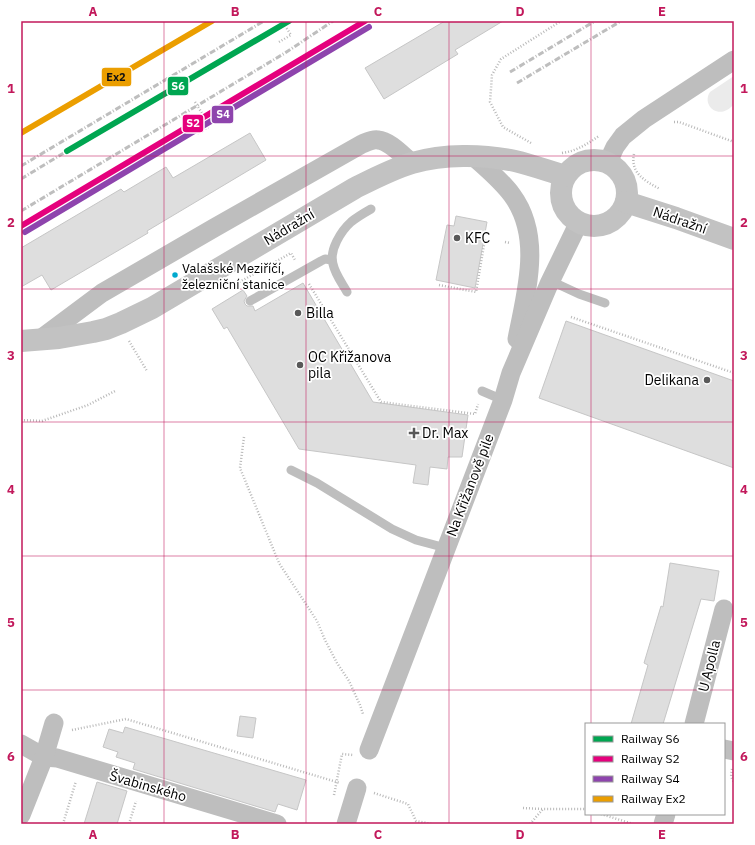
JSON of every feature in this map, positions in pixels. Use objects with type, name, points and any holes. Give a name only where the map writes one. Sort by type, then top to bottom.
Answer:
[{"type":"main road","name":"Nádražní","points":[[30,340],[59,338],[100,330],[121,324],[152,308],[355,188],[386,173],[412,163],[442,158],[473,156],[492,157],[517,161],[565,176]]},
{"type":"main road","points":[[587,160],[601,160],[608,162],[618,169],[624,179],[628,190],[626,202],[620,214],[604,225],[591,226],[579,222],[570,216],[564,207],[561,192],[562,181],[574,166],[587,160]]},
{"type":"main road","name":"Nádražní","points":[[626,202],[676,218],[734,240]]},
{"type":"street","points":[[608,162],[615,147],[623,136],[644,119],[734,60]]},
{"type":"street","points":[[30,340],[102,293],[362,144],[376,140],[383,141],[392,146],[412,163]]},
{"type":"street","points":[[473,156],[500,182],[519,205],[524,215],[528,232],[530,248],[529,271],[511,373]]},
{"type":"street","name":"Na Křižanově pile","points":[[370,747],[503,400],[511,373],[550,281],[579,222]]},
{"type":"street","name":"U Apolla","points":[[694,723],[724,609]]},
{"type":"street","points":[[21,815],[51,758],[54,723]]},
{"type":"street","name":"Švabinského","points":[[21,744],[51,758],[142,783],[277,824]]},
{"type":"street","points":[[346,824],[357,788]]},
{"type":"lane","points":[[347,292],[335,270],[332,256],[345,228],[371,209]]},
{"type":"lane","points":[[250,301],[321,260],[332,260]]},
{"type":"lane","points":[[550,281],[604,303]]},
{"type":"lane","points":[[482,391],[503,400]]},
{"type":"lane","points":[[291,470],[317,483],[392,529],[416,540],[446,548]]},
{"type":"path","points":[[279,42],[291,35],[282,21]]},
{"type":"path","points":[[503,127],[490,102],[492,75],[501,59],[561,21]]},
{"type":"path","points":[[195,102],[210,126],[196,134]]},
{"type":"path","points":[[671,121],[679,122],[734,142]]},
{"type":"path","points":[[635,149],[633,158],[634,167],[640,176],[651,185],[660,189]]},
{"type":"path","points":[[439,285],[476,292],[485,238]]},
{"type":"path","points":[[234,280],[236,284],[290,253],[296,262]]},
{"type":"path","points":[[309,284],[381,402],[475,414],[482,391]]},
{"type":"path","points":[[572,316],[734,373]]},
{"type":"path","points":[[134,350],[147,371]]},
{"type":"path","points":[[21,420],[42,421],[88,405],[115,391]]},
{"type":"path","points":[[244,437],[240,468],[279,562],[317,622],[337,663],[349,680],[364,717]]},
{"type":"path","points":[[51,758],[59,747],[66,731],[126,719],[408,804],[416,821],[432,824]]},
{"type":"path","points":[[333,796],[342,754],[353,755],[360,738],[370,747]]},
{"type":"path","points":[[63,824],[80,766]]},
{"type":"path","points":[[129,824],[142,783]]},
{"type":"path","points":[[523,808],[585,810]]},
{"type":"path","points":[[530,824],[543,809]]},
{"type":"path","points":[[604,815],[633,824]]},
{"type":"shaded area","points":[[734,76],[734,104],[723,112],[713,110],[708,102],[710,92]]},
{"type":"building","points":[[445,21],[503,21],[455,50],[458,54],[384,99],[365,68]]},
{"type":"building","points":[[250,133],[266,160],[147,231],[148,233],[51,290],[42,275],[21,287],[21,248],[121,189],[124,192],[166,167],[173,178]]},
{"type":"building","points":[[456,216],[487,222],[475,288],[436,280],[447,225],[454,226]]},
{"type":"building","name":"OC Křižanova pila","points":[[303,283],[373,402],[468,415],[462,457],[448,457],[447,469],[430,467],[428,485],[413,483],[416,465],[299,449],[227,327],[224,329],[212,309],[243,290],[247,296],[244,301],[245,304],[247,306],[253,306],[255,311]]},
{"type":"building","points":[[566,321],[734,381],[734,468],[539,398]]},
{"type":"building","points":[[670,563],[719,571],[714,601],[701,599],[663,723],[631,723],[648,665],[644,663],[661,606],[663,607]]},
{"type":"building","points":[[240,716],[256,718],[253,738],[237,736]]},
{"type":"building","points":[[125,727],[306,780],[297,810],[278,804],[275,812],[133,769],[135,763],[116,757],[118,752],[103,747],[109,729],[123,733]]},
{"type":"building","points":[[97,782],[127,791],[117,824],[84,824]]},
{"type":"railway","points":[[21,166],[264,21]]},
{"type":"railway","points":[[21,211],[285,53],[333,21]]},
{"type":"railway","points":[[510,72],[595,21]]},
{"type":"railway","points":[[517,83],[621,21]]},
{"type":"railway","points":[[21,179],[67,151]]},
{"type":"rail line","name":"Ex2","points":[[21,133],[212,21]]},
{"type":"rail line","name":"S6","points":[[67,151],[289,21]]},
{"type":"rail line","name":"S2","points":[[21,226],[365,21]]},
{"type":"rail line","name":"S4","points":[[25,232],[369,27]]},
{"type":"place","name":"KFC","points":[[457,238]]},
{"type":"place","name":"Valašské Meziříčí, železniční stanice","points":[[175,275]]},
{"type":"place","name":"Billa","points":[[298,313]]},
{"type":"place","name":"OC Křižanova pila","points":[[300,365]]},
{"type":"place","name":"Delikana","points":[[707,380]]},
{"type":"place","name":"Dr. Max","points":[[414,433]]}]
